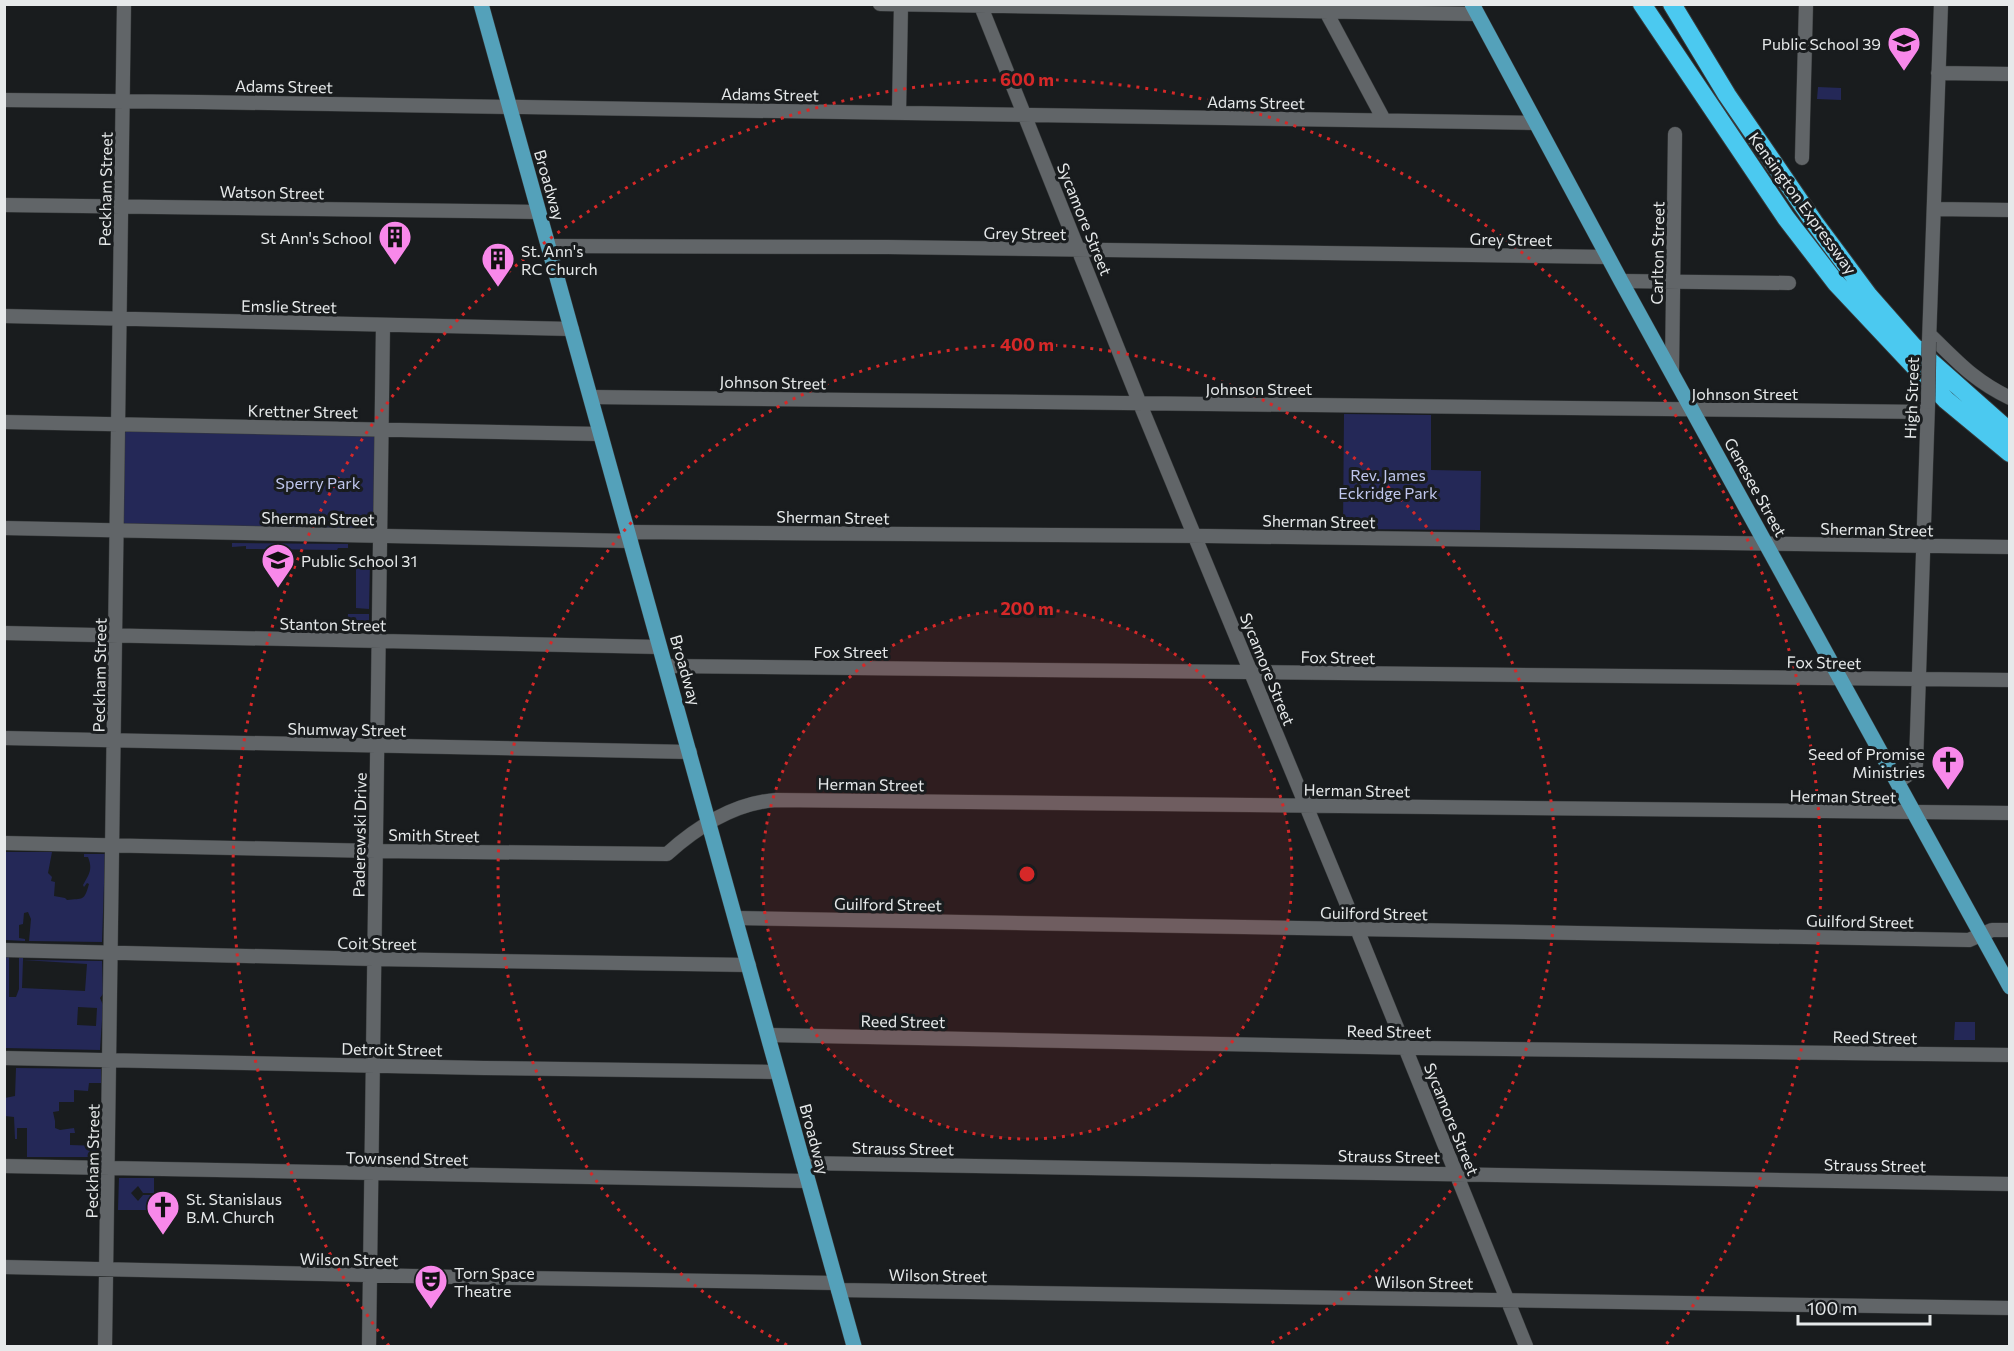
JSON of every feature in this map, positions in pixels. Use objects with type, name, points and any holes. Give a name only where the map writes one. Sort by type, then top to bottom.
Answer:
[{"type":"highway","name":"Kensington Expressway","points":[[1642,4],[1786,218],[1836,283],[1946,400],[2010,453]]},
{"type":"highway","name":"Kensington Expressway","points":[[1672,4],[1727,95],[1814,222],[1869,296],[1913,346],[2010,432]]},
{"type":"highway","points":[[1685,4],[1727,95]]},
{"type":"main road","name":"Broadway","points":[[481,4],[854,1347]]},
{"type":"main road","name":"Genesee Street","points":[[1475,9],[1621,281],[2010,987]]},
{"type":"street","name":"Peckham Street","points":[[105,1347],[124,4]]},
{"type":"street","points":[[880,4],[1475,9]]},
{"type":"street","points":[[1802,158],[1806,4]]},
{"type":"street","name":"High Street","points":[[1897,782],[1916,768],[1941,4]]},
{"type":"street","points":[[899,113],[901,5]]},
{"type":"street","name":"Sycamore Street","points":[[980,5],[1140,404],[1357,929],[1526,1347]]},
{"type":"street","points":[[1324,8],[1384,120]]},
{"type":"street","points":[[1938,73],[2010,74]]},
{"type":"street","name":"Adams Street","points":[[4,100],[1535,123]]},
{"type":"street","name":"Carlton Street","points":[[1672,372],[1675,134]]},
{"type":"street","name":"Watson Street","points":[[4,205],[539,212]]},
{"type":"street","points":[[1934,209],[2010,210]]},
{"type":"street","name":"Grey Street","points":[[549,246],[876,247],[1608,257]]},
{"type":"street","points":[[1621,281],[1789,283]]},
{"type":"street","name":"Emslie Street","points":[[4,316],[572,329]]},
{"type":"street","name":"Paderewski Drive","points":[[369,1347],[383,325]]},
{"type":"street","points":[[1930,339],[1965,370],[1991,389],[2010,398]]},
{"type":"street","name":"Johnson Street","points":[[591,397],[1692,409],[1928,407]]},
{"type":"street","name":"Krettner Street","points":[[4,422],[601,434]]},
{"type":"street","name":"Sherman Street","points":[[4,528],[380,536],[1195,536],[2010,547]]},
{"type":"street","name":"Stanton Street","points":[[4,633],[660,647]]},
{"type":"street","name":"Fox Street","points":[[666,666],[2010,680]]},
{"type":"street","name":"Shumway Street","points":[[4,738],[690,752]]},
{"type":"street","name":"Herman Street","points":[[709,823],[751,804],[776,800],[2010,813]]},
{"type":"street","name":"Smith Street","points":[[4,843],[375,851],[667,854],[692,833],[709,823]]},
{"type":"street","name":"Guilford Street","points":[[736,918],[1969,940],[1992,930],[2010,930]]},
{"type":"street","name":"Coit Street","points":[[4,950],[112,951],[374,960],[749,965]]},
{"type":"street","name":"Reed Street","points":[[768,1035],[2010,1055]]},
{"type":"street","name":"Detroit Street","points":[[4,1058],[778,1072]]},
{"type":"street","name":"Strauss Street","points":[[803,1163],[2010,1184]]},
{"type":"street","name":"Townsend Street","points":[[4,1166],[808,1181]]},
{"type":"street","name":"Wilson Street","points":[[4,1267],[837,1287],[2010,1308]]},
{"type":"green space","points":[[1818,87],[1841,88],[1841,100],[1817,99]]},
{"type":"green space","name":"Rev. James Eckridge Park","points":[[1344,414],[1431,415],[1431,470],[1481,471],[1480,530],[1343,529]]},
{"type":"green space","name":"Sperry Park","points":[[128,431],[376,436],[374,529],[125,524],[123,521],[124,433]]},
{"type":"green space","points":[[232,543],[348,544],[348,548],[337,550],[246,549],[246,546],[232,547]]},
{"type":"green space","points":[[356,562],[370,562],[369,609],[356,608]]},
{"type":"green space","points":[[348,614],[369,614],[369,627],[331,627],[331,622],[336,622],[336,625],[347,625]]},
{"type":"green space","points":[[5,852],[52,852],[48,873],[52,877],[51,881],[55,882],[54,896],[67,900],[82,898],[87,890],[89,884],[87,883],[84,887],[83,885],[90,872],[90,865],[88,857],[84,857],[84,854],[105,854],[102,942],[29,941],[31,919],[28,912],[24,913],[23,924],[19,925],[19,938],[25,941],[5,940]]},
{"type":"green space","points":[[5,955],[9,956],[9,997],[16,997],[19,989],[19,957],[23,956],[23,960],[102,961],[103,994],[100,998],[103,1005],[100,1050],[5,1048]],"holes":[[[23,960],[87,964],[85,991],[22,988]],[[78,1007],[97,1008],[96,1026],[77,1025]]]},
{"type":"green space","points":[[1955,1022],[1975,1022],[1975,1040],[1954,1040]]},
{"type":"green space","points":[[16,1068],[101,1069],[101,1083],[89,1083],[88,1091],[74,1090],[74,1102],[59,1102],[59,1111],[53,1112],[55,1128],[60,1130],[74,1128],[75,1133],[70,1133],[70,1145],[100,1146],[100,1157],[27,1157],[27,1128],[17,1128],[17,1139],[15,1139],[14,1117],[5,1116],[5,1098],[15,1096]]},
{"type":"green space","points":[[119,1178],[154,1178],[154,1193],[143,1193],[138,1186],[131,1193],[138,1201],[143,1195],[154,1195],[154,1210],[118,1210]]},
{"type":"place","name":"Public School 39","points":[[1904,72]]},
{"type":"place","name":"St Ann's School","points":[[395,266]]},
{"type":"place","name":"St. Ann's RC Church","points":[[498,288]]},
{"type":"place","name":"Public School 31","points":[[278,589]]},
{"type":"place","name":"Seed of Promise Ministries","points":[[1948,791]]},
{"type":"place","name":"St. Stanislaus B.M. Church","points":[[163,1236]]},
{"type":"place","name":"Torn Space Theatre","points":[[431,1310]]}]
